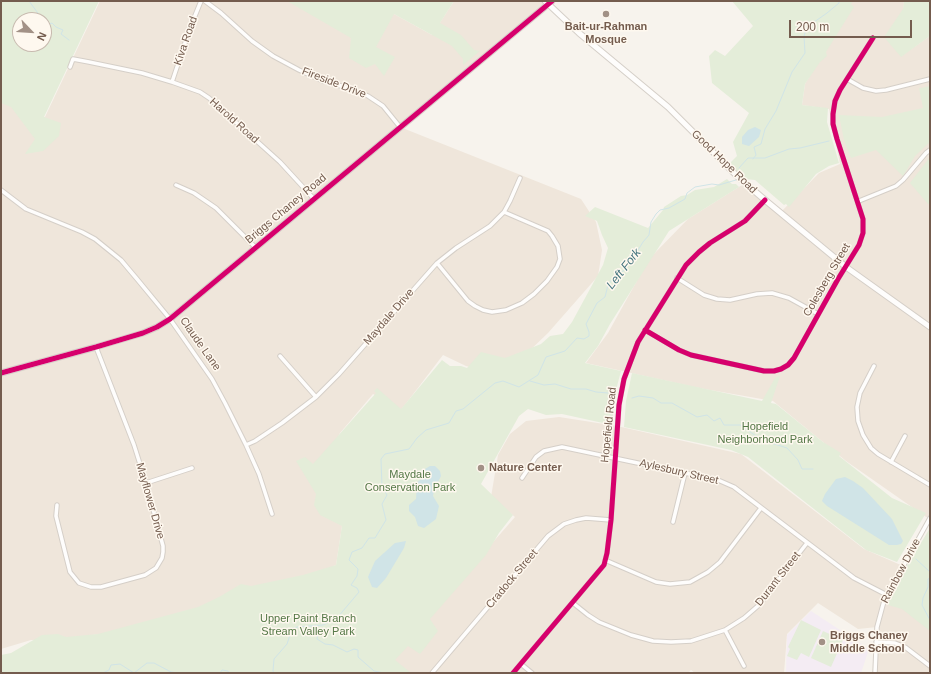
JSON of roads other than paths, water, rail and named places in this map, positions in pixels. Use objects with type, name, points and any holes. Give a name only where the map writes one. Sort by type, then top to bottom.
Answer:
[{"type":"main road","name":"Briggs Chaney Road","points":[[1,373],[143,333],[170,319],[490,54],[548,2]]},
{"type":"main road","name":"Good Hope Road","points":[[548,2],[578,34],[668,107],[738,177],[765,200],[846,266],[930,327]]},
{"type":"street","name":"Kiva Road","points":[[172,82],[190,28],[201,1]]},
{"type":"street","name":"Fireside Drive","points":[[205,1],[221,13],[252,41],[273,56],[323,81],[352,89],[368,96],[383,106],[400,127]]},
{"type":"street","name":"Colesberg Street","points":[[645,330],[679,350],[691,355],[764,371],[774,371],[788,365],[794,358],[859,245],[863,233],[864,219],[833,124],[835,101],[840,90],[873,38]]},
{"type":"street","name":"Harold Road","points":[[70,67],[73,59],[142,73],[200,92],[209,98],[280,162],[314,199]]},
{"type":"street","points":[[847,79],[863,88],[876,90],[886,90],[930,79]]},
{"type":"street","points":[[859,201],[896,186],[904,180],[930,150]]},
{"type":"street","name":"Maydale Drive","points":[[246,445],[255,441],[282,423],[316,397],[339,374],[437,263],[456,248],[490,226],[504,212],[520,178]]},
{"type":"street","points":[[176,185],[194,193],[216,208],[256,248]]},
{"type":"street","name":"Claude Lane","points":[[1,190],[26,210],[82,232],[106,247],[121,260],[170,319],[212,380],[225,403],[259,474],[272,514]]},
{"type":"street","name":"Hopefield Road","points":[[513,673],[604,565],[611,520],[619,405],[624,379],[632,354],[645,330],[686,265],[710,243],[744,221],[765,200]]},
{"type":"street","points":[[437,263],[468,301],[483,310],[492,312],[506,310],[522,303],[534,294],[548,281],[558,267],[560,258],[558,246],[548,231],[504,212]]},
{"type":"street","points":[[677,278],[704,295],[717,299],[730,300],[758,294],[772,293],[789,298],[818,314]]},
{"type":"street","name":"Mayflower Drive","points":[[57,505],[56,516],[70,572],[79,583],[91,587],[101,587],[151,572],[156,568],[162,558],[164,552],[163,546],[146,483],[134,445],[96,347]]},
{"type":"street","points":[[280,356],[316,397]]},
{"type":"street","points":[[874,366],[860,393],[857,407],[858,421],[863,435],[871,448],[878,454],[930,485]]},
{"type":"street","points":[[890,462],[905,436]]},
{"type":"street","name":"Aylesbury Street","points":[[522,478],[536,457],[544,451],[556,447],[571,448],[726,483],[734,487],[854,578],[887,595]]},
{"type":"street","points":[[146,483],[192,468]]},
{"type":"street","points":[[673,522],[685,473]]},
{"type":"street","points":[[605,560],[656,582],[670,584],[690,582],[708,572],[720,562],[761,508]]},
{"type":"street","name":"Cradock Street","points":[[432,673],[548,536],[564,524],[576,520],[586,518],[611,520]]},
{"type":"street","name":"Rainbow Drive","points":[[875,673],[876,642],[880,615],[887,595],[930,518]]},
{"type":"street","name":"Durant Street","points":[[573,603],[600,622],[631,635],[671,642],[691,641],[725,630],[744,618],[759,605],[807,543]]},
{"type":"street","points":[[725,630],[744,666]]},
{"type":"street","points":[[876,642],[895,643],[905,647],[930,666]]},
{"type":"street","points":[[521,664],[532,673]]},
{"type":"waterway","points":[[29,1],[37,12]]},
{"type":"waterway","points":[[753,159],[756,155],[754,147],[761,144],[765,129],[776,111],[792,72],[805,53],[804,36],[807,27],[827,13],[839,3],[839,1]]},
{"type":"waterway","points":[[52,23],[56,27],[63,30],[61,34],[69,40]]},
{"type":"waterway","name":"Left Fork","points":[[739,168],[748,158],[765,158],[789,149],[829,141]]},
{"type":"waterway","name":"Left Fork","points":[[274,673],[274,659],[287,644],[292,629],[297,627],[323,625],[337,618],[359,592],[357,588],[351,585],[357,576],[358,569],[349,560],[352,552],[362,548],[369,538],[375,538],[386,520],[382,504],[387,495],[382,487],[381,459],[385,454],[409,449],[417,438],[426,430],[449,423],[456,411],[463,409],[495,383],[503,381],[519,387],[538,375],[546,357],[565,351],[577,338],[584,339],[589,336],[586,324],[597,303],[605,297],[608,285],[614,277],[626,269],[627,261],[635,255],[649,235],[651,222],[656,214],[660,210],[669,208],[685,199],[687,193],[695,187],[712,184],[719,185],[736,180]]},
{"type":"waterway","points":[[530,381],[544,385],[555,384],[571,389],[586,389],[608,393]]},
{"type":"waterway","points":[[632,398],[639,396],[653,398],[661,403],[672,403],[697,417],[707,415],[714,421],[720,418],[724,425],[740,425],[768,442],[787,448],[798,460],[802,469],[813,469]]},
{"type":"waterway","points":[[916,559],[930,572]]},
{"type":"waterway","points":[[930,578],[928,579],[928,587],[923,598],[922,605],[930,620]]},
{"type":"waterway","points":[[316,625],[318,632],[317,639],[325,644],[333,645],[347,652],[354,649],[358,650],[358,657],[374,671],[384,673]]},
{"type":"waterway","name":"Left Fork","points":[[103,673],[109,670],[111,665],[120,664],[134,673],[147,663],[154,663],[171,672],[179,673]]},
{"type":"waterway","name":"Left Fork","points":[[220,673],[222,670],[228,671],[229,673]]},
{"type":"place","name":"Bait-ur-Rahman Mosque","points":[[606,14]]},
{"type":"place","name":"Nature Center","points":[[481,468]]},
{"type":"place","name":"Briggs Chaney Middle School","points":[[822,642]]},
{"type":"park label","name":"Hopefield Neighborhood Park","points":[[765,433]]},
{"type":"park label","name":"Maydale Conservation Park","points":[[410,481]]},
{"type":"park label","name":"Upper Paint Branch Stream Valley Park","points":[[308,625]]}]
